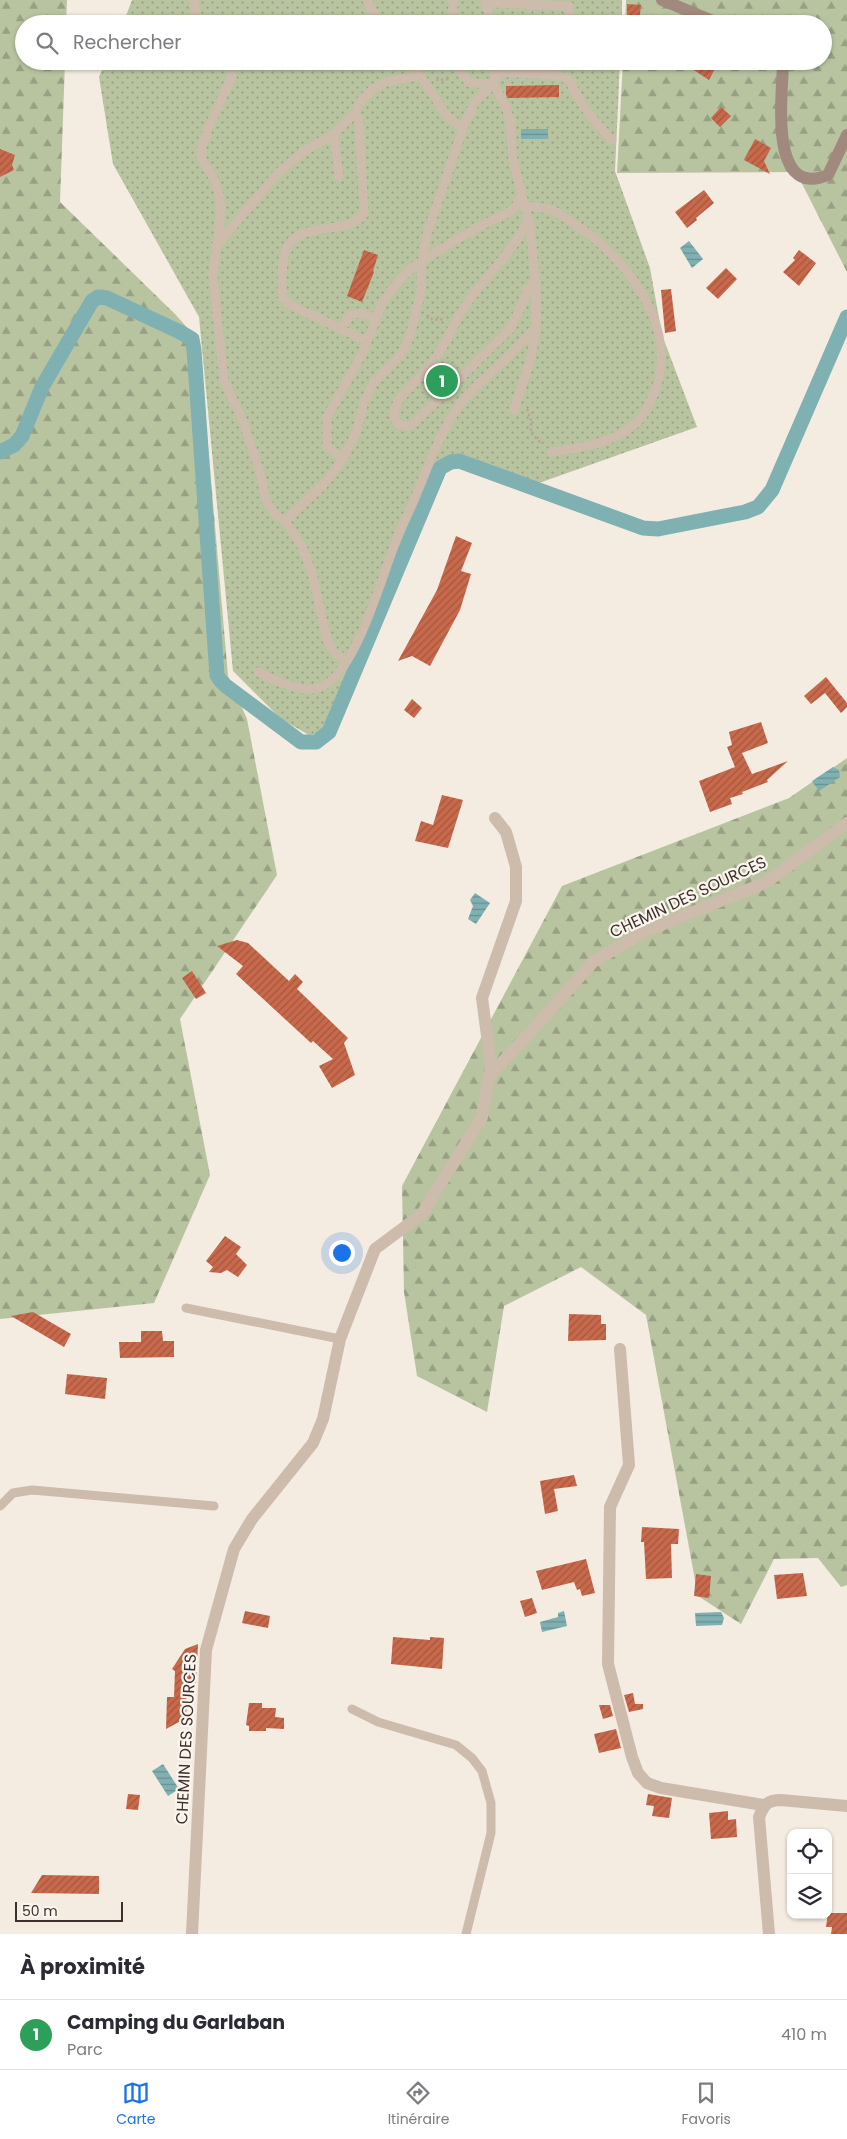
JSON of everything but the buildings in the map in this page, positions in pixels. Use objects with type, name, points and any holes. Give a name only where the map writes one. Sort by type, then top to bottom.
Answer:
[{"type":"street","points":[[662,0],[698,15]]},
{"type":"street","points":[[782,70],[781,94],[784,153],[791,168],[799,176],[809,180],[828,175],[847,135]]},
{"type":"street","name":"CHEMIN DES SOURCES","points":[[192,1934],[206,1650],[234,1549],[252,1519],[313,1443],[322,1419],[340,1339],[375,1249],[422,1214],[482,1117],[491,1066],[482,998],[516,901],[516,867],[506,832],[495,818]]},
{"type":"street","name":"CHEMIN DES SOURCES","points":[[490,1075],[593,962],[644,932],[767,882],[847,823]]},
{"type":"street","points":[[620,1349],[629,1465],[610,1507],[608,1664],[632,1757],[638,1773],[647,1783],[661,1788],[764,1805]]},
{"type":"street","points":[[769,1934],[758,1817],[764,1805],[772,1800],[781,1800],[847,1806]]},
{"type":"lane","points":[[194,0],[196,15]]},
{"type":"lane","points":[[367,0],[374,15]]},
{"type":"lane","points":[[453,0],[453,15]]},
{"type":"lane","points":[[490,15],[486,2],[569,6],[570,15]]},
{"type":"lane","points":[[232,70],[232,76],[210,123],[201,150],[201,157],[214,179],[219,194],[221,210],[212,275],[224,381],[243,421],[260,472],[266,501],[276,515],[285,521],[302,546],[310,569],[327,640],[334,652],[347,661]]},
{"type":"lane","points":[[417,70],[448,117],[463,128]]},
{"type":"lane","points":[[459,70],[470,83],[493,84]]},
{"type":"lane","points":[[285,521],[323,484],[343,459],[374,383],[401,355],[410,336],[421,292],[422,261],[439,197],[463,128],[475,102],[493,84],[496,72],[558,75],[570,81],[591,118],[612,140]]},
{"type":"lane","points":[[217,245],[277,174],[303,152],[334,134],[355,113],[369,92],[380,84],[417,76],[424,80]]},
{"type":"lane","points":[[493,84],[506,107],[510,121],[512,160],[528,220],[535,282],[536,328],[531,358],[514,410]]},
{"type":"lane","points":[[355,113],[359,120],[364,214],[359,220],[348,225],[296,237],[286,249],[284,299],[290,305],[367,340]]},
{"type":"lane","points":[[334,134],[339,177]]},
{"type":"lane","points":[[343,459],[326,446],[327,417],[362,354],[392,289],[408,271],[422,261],[476,228],[508,213],[516,206],[521,195]]},
{"type":"lane","points":[[524,206],[553,210],[584,230],[618,259],[644,297],[659,336],[662,351],[658,385],[637,422],[616,435],[591,446],[551,452]]},
{"type":"lane","points":[[528,220],[509,251],[468,301],[446,342],[430,366],[397,403],[395,418],[399,425],[405,428],[412,425],[504,335],[516,319],[526,291],[535,282]]},
{"type":"lane","points":[[342,328],[350,315],[358,313],[377,318]]},
{"type":"lane","points":[[258,672],[280,684],[302,688],[322,687],[337,675],[347,661],[366,621],[399,533],[437,444],[460,403],[474,387],[536,328]]},
{"type":"lane","points":[[186,1308],[340,1339]]},
{"type":"lane","points":[[0,1506],[13,1493],[32,1490],[214,1506]]},
{"type":"lane","points":[[352,1709],[378,1722],[456,1745],[472,1758],[482,1772],[491,1803],[491,1833],[466,1934]]},
{"type":"path","points":[[424,80],[465,78]]},
{"type":"path","points":[[433,320],[450,318]]},
{"type":"path","points":[[518,398],[527,407],[531,420],[531,433],[540,442],[553,444],[563,450]]},
{"type":"green space","points":[[0,0],[67,0],[66,15],[15,15],[15,70],[65,70],[60,202],[175,314],[199,341],[228,676],[247,719],[277,875],[180,1019],[210,1175],[154,1303],[0,1319]]},
{"type":"green space","points":[[132,0],[622,0],[622,15],[126,15]]},
{"type":"green space","points":[[626,0],[847,0],[847,272],[796,172],[617,173],[623,70],[832,70],[832,15],[625,15]]},
{"type":"green space","points":[[102,70],[620,70],[615,171],[650,268],[662,335],[697,427],[539,483],[460,457],[451,457],[435,465],[337,706],[324,731],[309,735],[281,719],[233,671],[199,317],[113,164],[99,77]]},
{"type":"green space","points":[[847,758],[847,1585],[841,1587],[818,1558],[774,1559],[741,1624],[698,1596],[646,1315],[581,1267],[504,1306],[487,1412],[417,1376],[404,1292],[402,1186],[562,886],[789,798]]},
{"type":"water","points":[[521,129],[548,129],[548,139],[521,139]]},
{"type":"water","points":[[689,241],[703,259],[692,268],[680,248]]},
{"type":"water","points":[[833,767],[839,770],[840,777],[819,791],[812,781]]},
{"type":"water","points":[[475,893],[490,903],[476,924],[468,919],[473,906],[470,900]]},
{"type":"water","points":[[564,1611],[567,1626],[542,1632],[540,1622],[558,1617],[558,1613]]},
{"type":"water","points":[[721,1612],[724,1618],[722,1625],[696,1626],[695,1613]]},
{"type":"water","points":[[163,1764],[179,1789],[168,1796],[152,1771]]},
{"type":"waterway","points":[[0,452],[14,445],[22,436],[42,387],[92,301],[98,297],[107,298],[192,339],[217,675],[226,686],[301,742],[316,742],[329,732],[440,468],[451,462],[459,461],[643,528],[658,529],[745,512],[758,507],[772,490],[847,317]]},
{"type":"place","name":"Camping du Garlaban","points":[[442,381]]}]
